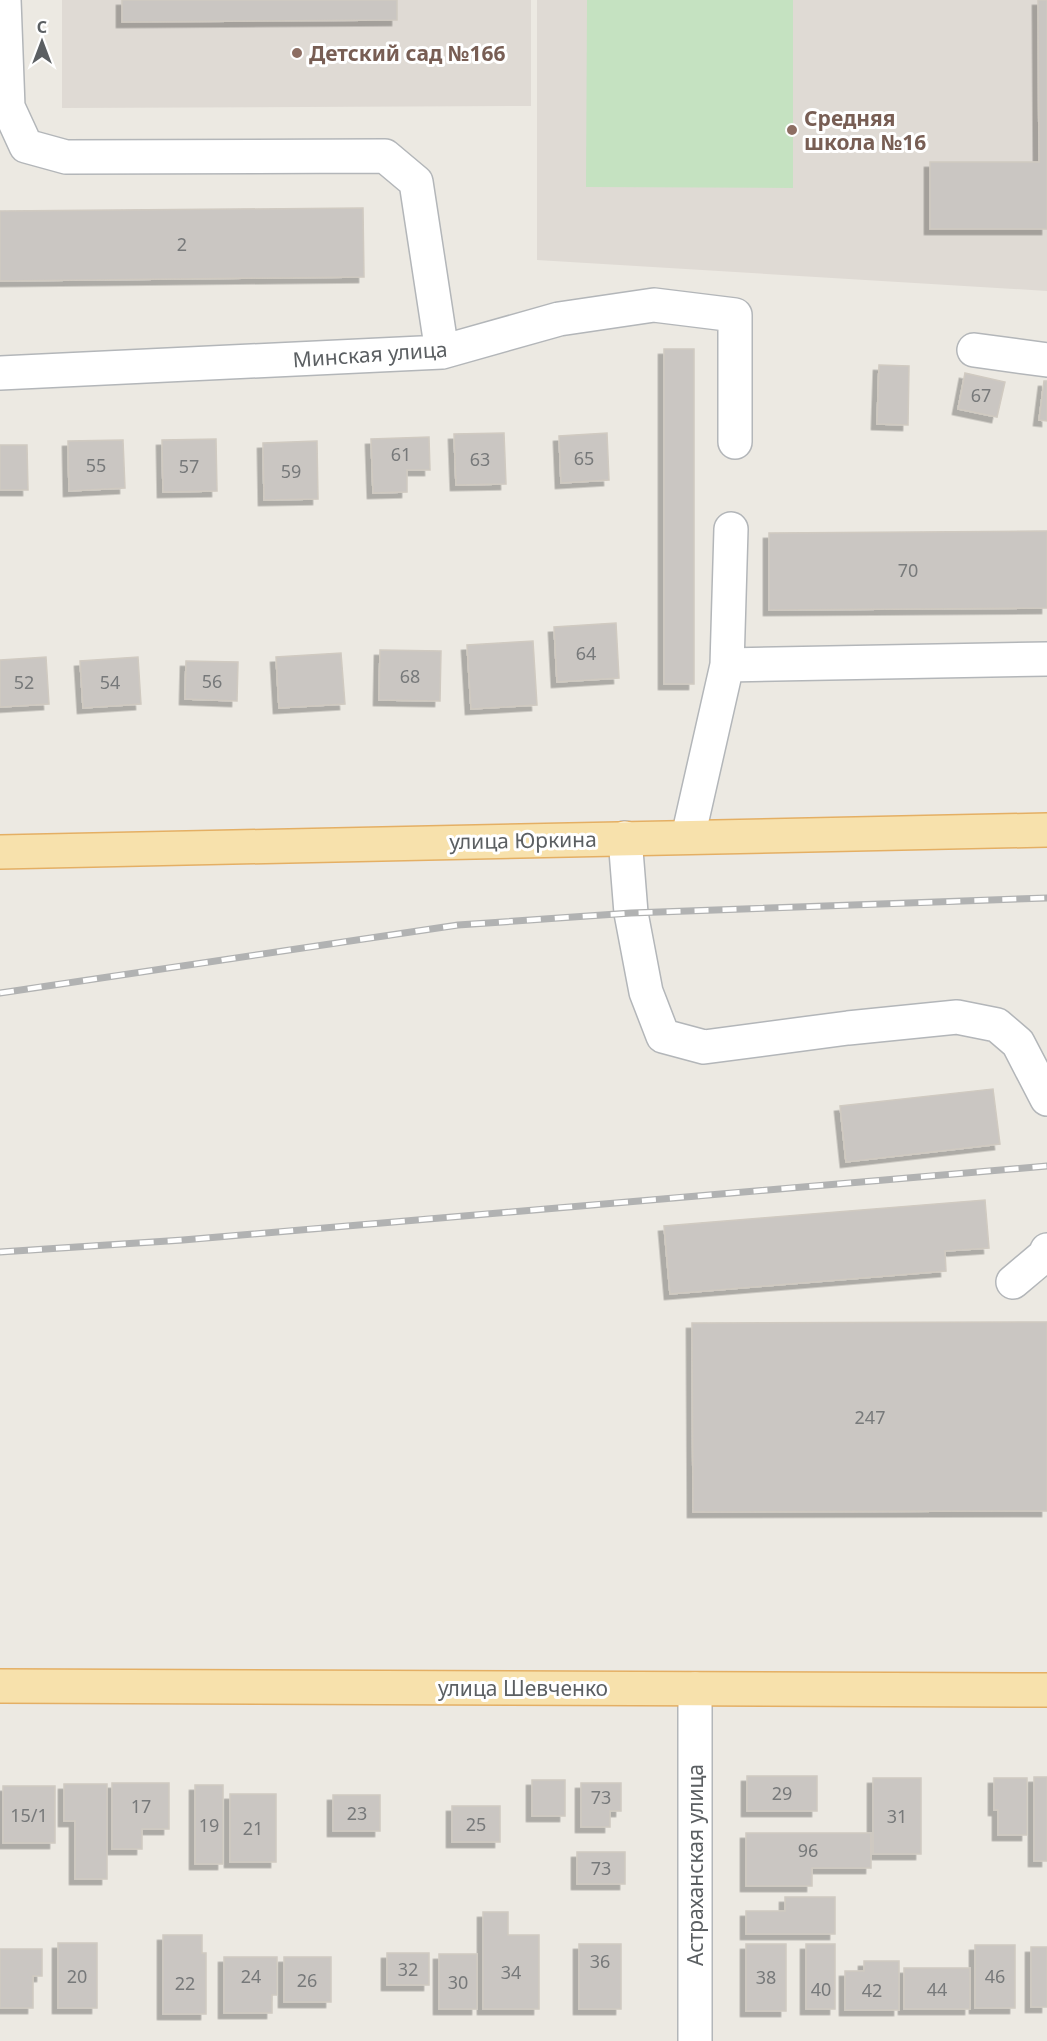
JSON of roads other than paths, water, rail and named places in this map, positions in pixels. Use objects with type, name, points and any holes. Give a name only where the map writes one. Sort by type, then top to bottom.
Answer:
[{"type":"main road","name":"улица Юркина","points":[[0,852],[1047,830]]},
{"type":"main road","name":"улица Шевченко","points":[[0,1686],[1047,1690]]},
{"type":"street","points":[[3,0],[8,107],[26,146],[66,157],[385,156],[416,182],[442,352]]},
{"type":"street","name":"Минская улица","points":[[0,373],[442,352],[559,319],[654,305],[735,315],[735,442]]},
{"type":"street","points":[[974,350],[1047,360]]},
{"type":"street","points":[[688,837],[727,665],[731,529]]},
{"type":"street","points":[[727,665],[1047,659]]},
{"type":"street","points":[[625,838],[633,924],[646,992],[663,1036],[704,1047],[848,1028],[957,1017],[997,1025],[1018,1043],[1047,1099]]},
{"type":"street","points":[[1013,1282],[1045,1255],[1047,1250]]},
{"type":"street","name":"Астраханская улица","points":[[695,1689],[695,2041]]},
{"type":"railway","points":[[0,993],[458,925],[631,913],[1047,898]]},
{"type":"railway","points":[[0,1252],[183,1240],[1047,1166]]},
{"type":"place","name":"Детский сад №166","points":[[297,53]]},
{"type":"place","name":"Средняя школа №16","points":[[792,130]]}]
